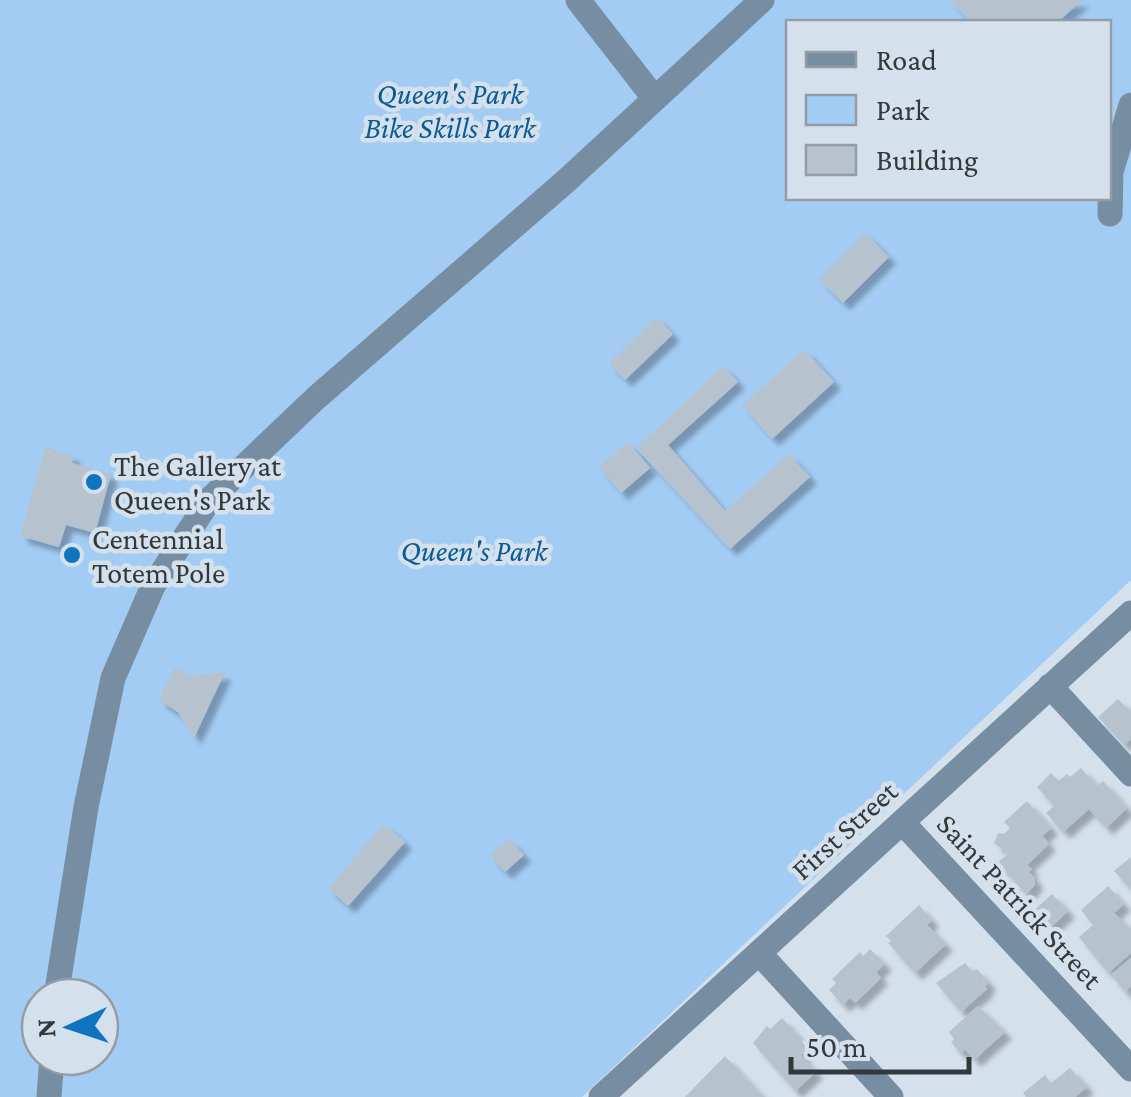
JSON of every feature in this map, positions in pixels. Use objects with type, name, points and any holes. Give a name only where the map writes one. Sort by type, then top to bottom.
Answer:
[{"type":"street","points":[[578,0],[655,99]]},
{"type":"street","points":[[59,977],[86,807],[113,678],[153,586],[210,499],[316,398],[762,0]]},
{"type":"street","points":[[1111,172],[1131,105]]},
{"type":"street","points":[[1110,200],[1110,214]]},
{"type":"street","name":"First Street","points":[[611,1094],[758,953],[1131,613]]},
{"type":"street","points":[[1050,686],[1131,774]]},
{"type":"street","name":"Saint Patrick Street","points":[[902,822],[1131,1069]]},
{"type":"street","points":[[758,953],[891,1097]]},
{"type":"green space","name":"Queen's Park","points":[[0,0],[1131,0],[1131,580],[582,1097],[0,1097]]},
{"type":"building","points":[[950,0],[1082,0],[1060,20],[969,20]]},
{"type":"building","points":[[865,233],[889,257],[843,303],[819,279]]},
{"type":"building","points":[[656,317],[673,334],[625,380],[609,363]]},
{"type":"building","points":[[804,349],[834,382],[772,439],[742,405]]},
{"type":"building","points":[[723,366],[738,382],[668,445],[725,511],[789,454],[810,477],[730,549],[636,448]]},
{"type":"building","points":[[628,442],[650,468],[621,493],[599,467]]},
{"type":"building","points":[[45,447],[74,456],[72,463],[111,474],[95,533],[66,525],[59,547],[20,536]]},
{"type":"building","points":[[174,668],[194,676],[225,672],[194,738],[178,712],[159,700]]},
{"type":"building","points":[[1118,699],[1131,712],[1131,739],[1124,745],[1098,717]]},
{"type":"building","points":[[1081,768],[1097,786],[1103,781],[1127,808],[1106,828],[1089,809],[1063,832],[1046,813],[1054,806],[1037,787],[1051,773],[1059,781]]},
{"type":"building","points":[[1027,801],[1051,828],[1042,836],[1049,844],[1027,865],[1032,869],[1029,872],[1035,885],[1026,894],[997,863],[1008,854],[994,843],[998,833],[1004,834],[1010,828],[1004,822]]},
{"type":"building","points":[[384,824],[405,842],[348,906],[328,888]]},
{"type":"building","points":[[509,839],[524,855],[505,872],[490,856]]},
{"type":"building","points":[[1131,857],[1131,890],[1114,871]]},
{"type":"building","points":[[1108,886],[1124,904],[1114,913],[1131,929],[1131,953],[1108,973],[1079,937],[1093,925],[1081,910]]},
{"type":"building","points":[[1052,894],[1068,911],[1049,929],[1033,911]]},
{"type":"building","points":[[919,905],[932,920],[927,925],[946,944],[915,973],[886,936]]},
{"type":"building","points":[[870,949],[885,964],[876,972],[881,978],[855,1003],[850,998],[843,1005],[829,990],[836,983],[832,979],[860,952],[863,956]]},
{"type":"building","points":[[1131,958],[1131,986],[1125,992],[1111,975]]},
{"type":"building","points":[[965,963],[973,972],[977,969],[989,983],[961,1012],[936,983]]},
{"type":"building","points":[[978,1006],[1005,1032],[974,1060],[965,1049],[960,1053],[949,1032]]},
{"type":"building","points":[[782,1018],[809,1048],[801,1055],[816,1072],[795,1091],[753,1043],[767,1026],[770,1029]]},
{"type":"building","points":[[725,1056],[763,1097],[685,1097]]},
{"type":"building","points":[[1070,1068],[1087,1087],[1075,1097],[1026,1097],[1023,1093],[1045,1075],[1051,1083]]},
{"type":"place","name":"The Gallery at Queen's Park","points":[[94,482]]},
{"type":"place","name":"Centennial Totem Pole","points":[[72,555]]},
{"type":"park label","name":"Queen's Park Bike Skills Park","points":[[450,110]]}]
